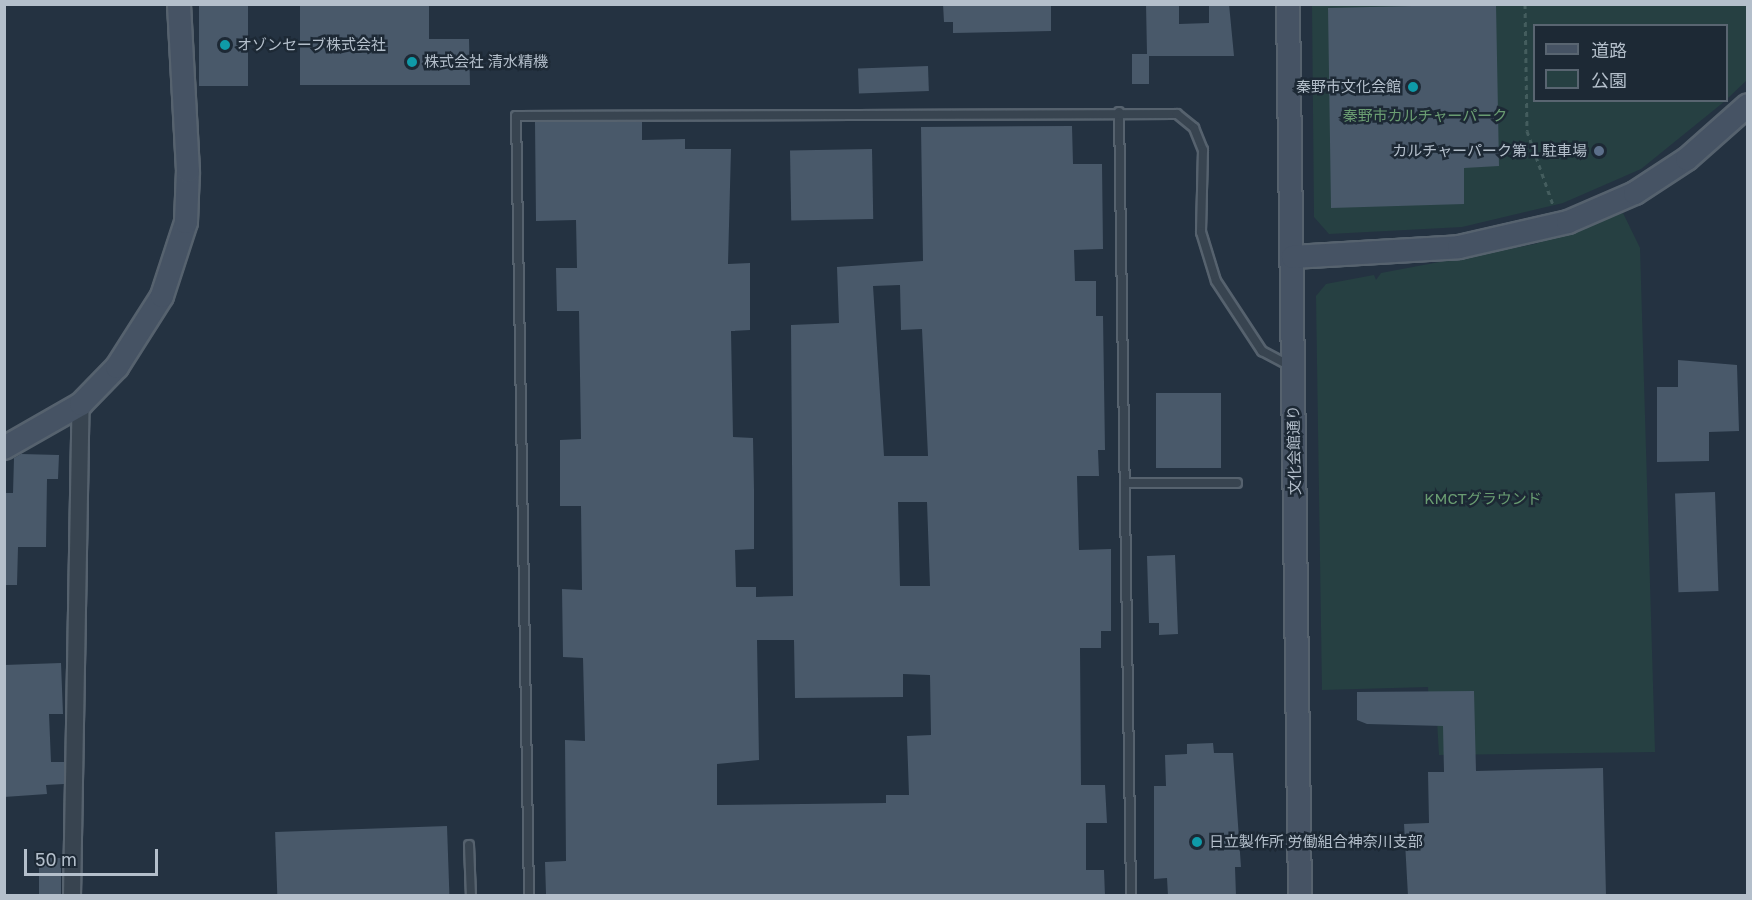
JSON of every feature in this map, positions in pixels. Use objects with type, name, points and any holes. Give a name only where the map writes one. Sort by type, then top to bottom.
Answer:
[{"type":"street","points":[[4,448],[81,404],[142,332],[162,296],[186,222],[188,171],[179,4]]},
{"type":"street","name":"文化会館通り","points":[[1288,4],[1300,896]]},
{"type":"street","points":[[1293,257],[1459,247],[1568,222],[1635,193],[1687,159],[1748,105]]},
{"type":"street","points":[[72,896],[81,404]]},
{"type":"lane","points":[[1119,112],[1127,483],[1131,896]]},
{"type":"lane","points":[[529,896],[516,116],[1170,112],[1194,128],[1203,150],[1201,232],[1216,281],[1262,351],[1293,368]]},
{"type":"lane","points":[[1127,483],[1237,483]]},
{"type":"lane","points":[[469,845],[471,896]]},
{"type":"path","points":[[1525,4],[1527,130],[1554,209]]},
{"type":"green space","name":"秦野市カルチャーパーク","points":[[1312,5],[1747,5],[1747,80],[1728,98],[1728,24],[1533,24],[1533,102],[1724,102],[1641,169],[1563,203],[1462,227],[1329,234],[1314,217]]},
{"type":"green space","name":"KMCTグラウンド","points":[[1623,213],[1640,248],[1655,752],[1439,755],[1436,703],[1429,703],[1428,687],[1322,690],[1316,296],[1326,284],[1374,275],[1376,280],[1381,273],[1535,244]]},
{"type":"building","name":"オゾンセーブ株式会社","points":[[199,4],[248,4],[248,86],[199,86]]},
{"type":"building","name":"株式会社 清水精機","points":[[300,4],[429,4],[429,39],[469,39],[470,85],[300,85]]},
{"type":"building","points":[[943,4],[1051,4],[1051,31],[953,33],[953,22],[944,22]]},
{"type":"building","points":[[1146,4],[1179,4],[1179,24],[1209,23],[1209,4],[1229,4],[1234,56],[1149,56],[1149,84],[1132,84],[1132,54],[1147,54]]},
{"type":"building","name":"秦野市文化会館","points":[[1496,4],[1499,166],[1464,168],[1464,204],[1331,208],[1328,8]]},
{"type":"building","points":[[928,66],[929,91],[859,93],[858,68]]},
{"type":"building","points":[[535,122],[642,122],[642,140],[685,139],[685,149],[731,149],[728,264],[750,263],[750,330],[731,331],[733,437],[753,438],[754,490],[754,549],[735,550],[736,587],[756,587],[756,597],[793,596],[791,325],[839,323],[837,267],[923,261],[921,127],[1072,126],[1073,164],[1102,164],[1103,249],[1074,250],[1075,281],[1096,281],[1096,316],[1103,316],[1105,450],[1098,450],[1099,476],[1077,476],[1079,550],[1111,549],[1111,631],[1101,631],[1101,648],[1080,648],[1081,785],[1105,785],[1107,823],[1086,823],[1086,870],[1104,870],[1105,896],[546,894],[545,862],[566,861],[565,740],[585,741],[583,658],[563,657],[562,589],[582,590],[581,506],[560,506],[560,440],[581,439],[579,311],[557,311],[556,268],[577,268],[576,220],[536,221]],"holes":[[[900,285],[901,330],[922,329],[928,456],[884,456],[873,286]],[[898,502],[927,502],[930,586],[900,586]],[[757,640],[794,640],[795,698],[903,697],[903,674],[930,675],[931,735],[907,736],[909,795],[886,795],[886,803],[717,805],[717,764],[759,760]]]},
{"type":"building","points":[[872,149],[873,219],[791,220],[790,150]]},
{"type":"building","points":[[1678,360],[1737,365],[1739,431],[1709,432],[1709,461],[1657,462],[1657,387],[1678,387]]},
{"type":"building","points":[[1156,393],[1221,393],[1221,468],[1156,468]]},
{"type":"building","points":[[21,454],[59,455],[58,479],[47,479],[46,547],[18,547],[17,585],[4,585],[4,493],[13,493],[14,458]]},
{"type":"building","points":[[1715,492],[1718,591],[1678,592],[1675,493]]},
{"type":"building","points":[[1175,555],[1178,634],[1159,635],[1159,623],[1149,623],[1147,556]]},
{"type":"building","points":[[61,663],[63,714],[49,714],[51,762],[64,762],[64,784],[46,785],[47,794],[4,797],[4,665]]},
{"type":"building","points":[[1474,691],[1476,771],[1603,768],[1606,896],[1408,896],[1404,824],[1429,823],[1428,772],[1444,772],[1443,726],[1367,724],[1357,720],[1357,692]]},
{"type":"building","name":"日立製作所 労働組合神奈川支部","points":[[1213,743],[1214,753],[1233,753],[1241,867],[1235,867],[1236,896],[1168,896],[1167,878],[1154,879],[1154,786],[1166,786],[1165,755],[1187,754],[1187,744]]},
{"type":"building","points":[[447,826],[449,896],[277,896],[275,832]]},
{"type":"building","points":[[39,858],[61,858],[61,896],[39,896]]},
{"type":"place","name":"オゾンセーブ株式会社","points":[[225,45]]},
{"type":"place","name":"株式会社 清水精機","points":[[412,62]]},
{"type":"place","name":"秦野市文化会館","points":[[1413,87]]},
{"type":"place","name":"カルチャーパーク第１駐車場","points":[[1599,151]]},
{"type":"place","name":"日立製作所 労働組合神奈川支部","points":[[1197,842]]}]
